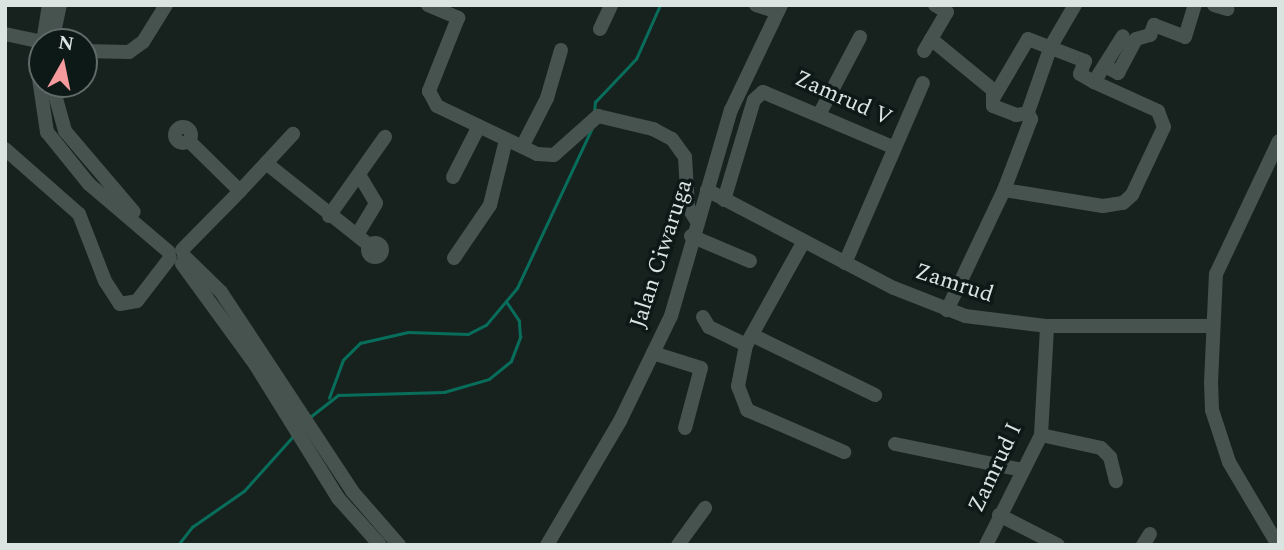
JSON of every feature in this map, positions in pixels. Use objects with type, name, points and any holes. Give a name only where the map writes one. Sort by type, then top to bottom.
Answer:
[{"type":"street","points":[[47,28],[49,5]]},
{"type":"street","points":[[51,28],[60,5]]},
{"type":"street","points":[[98,51],[129,52],[143,42],[166,5]]},
{"type":"street","points":[[428,5],[458,18],[430,99],[506,140],[554,155],[598,116],[653,129],[672,139],[685,157],[688,207],[696,220]]},
{"type":"street","points":[[600,29],[611,5]]},
{"type":"street","points":[[756,5],[779,9]]},
{"type":"street","points":[[935,5],[947,12],[928,45],[984,82],[994,97]]},
{"type":"street","points":[[1029,109],[1050,49],[1075,5]]},
{"type":"street","points":[[1105,66],[1118,73],[1136,38],[1150,34],[1154,25],[1185,37],[1195,5]]},
{"type":"street","name":"Jalan Ciwaruga","points":[[553,543],[671,317],[691,236],[731,110],[779,9]]},
{"type":"street","points":[[5,34],[28,39]]},
{"type":"street","points":[[1094,82],[1123,36]]},
{"type":"street","points":[[820,113],[860,37]]},
{"type":"street","points":[[947,310],[1004,190],[1031,119],[1028,113],[1016,115],[993,106],[994,97],[1028,38],[1085,61],[1080,74],[1158,111],[1162,119],[1144,178],[1132,195],[1117,205],[1076,204],[1004,190]]},
{"type":"street","points":[[523,145],[547,98],[561,50]]},
{"type":"street","points":[[845,264],[922,83]]},
{"type":"street","name":"Zamrud V","points":[[724,200],[756,97],[767,92],[895,148]]},
{"type":"street","points":[[42,98],[47,132],[109,194],[221,292],[352,491],[399,545]]},
{"type":"street","points":[[56,98],[65,131],[109,194]]},
{"type":"street","points":[[453,177],[479,126]]},
{"type":"street","points":[[5,149],[79,214],[105,281],[120,304],[137,301],[177,254],[293,134]]},
{"type":"street","points":[[329,216],[360,176],[385,137]]},
{"type":"street","points":[[454,258],[490,205],[506,140]]},
{"type":"street","points":[[189,141],[240,191]]},
{"type":"street","points":[[1278,545],[1228,462],[1212,410],[1212,326],[1218,268],[1279,141]]},
{"type":"street","points":[[266,163],[329,216],[369,245]]},
{"type":"street","points":[[357,235],[376,203],[360,176]]},
{"type":"street","name":"Zamrud","points":[[706,190],[845,264],[947,310],[1047,326],[1212,326]]},
{"type":"street","points":[[691,236],[750,261]]},
{"type":"street","points":[[804,241],[749,340],[737,386],[741,404],[844,452]]},
{"type":"street","points":[[177,254],[255,364],[338,498],[380,545]]},
{"type":"street","points":[[703,317],[709,327],[749,340],[875,395]]},
{"type":"street","name":"Zamrud I","points":[[986,545],[1041,435],[1047,326]]},
{"type":"street","points":[[653,353],[701,368],[685,428]]},
{"type":"street","points":[[1041,435],[1101,448],[1110,457],[1116,481]]},
{"type":"street","points":[[895,444],[1023,470]]},
{"type":"street","points":[[678,545],[705,508]]},
{"type":"street","points":[[999,515],[1058,545]]},
{"type":"waterway","points":[[594,113],[595,102],[636,59],[660,5]]},
{"type":"waterway","points":[[329,398],[343,360],[360,343],[408,332],[468,334],[486,325],[517,288],[593,126]]},
{"type":"waterway","points":[[310,417],[338,395],[444,392],[489,379],[511,361],[520,337],[519,321],[506,302]]},
{"type":"waterway","points":[[178,545],[192,527],[244,491],[294,435]]}]
